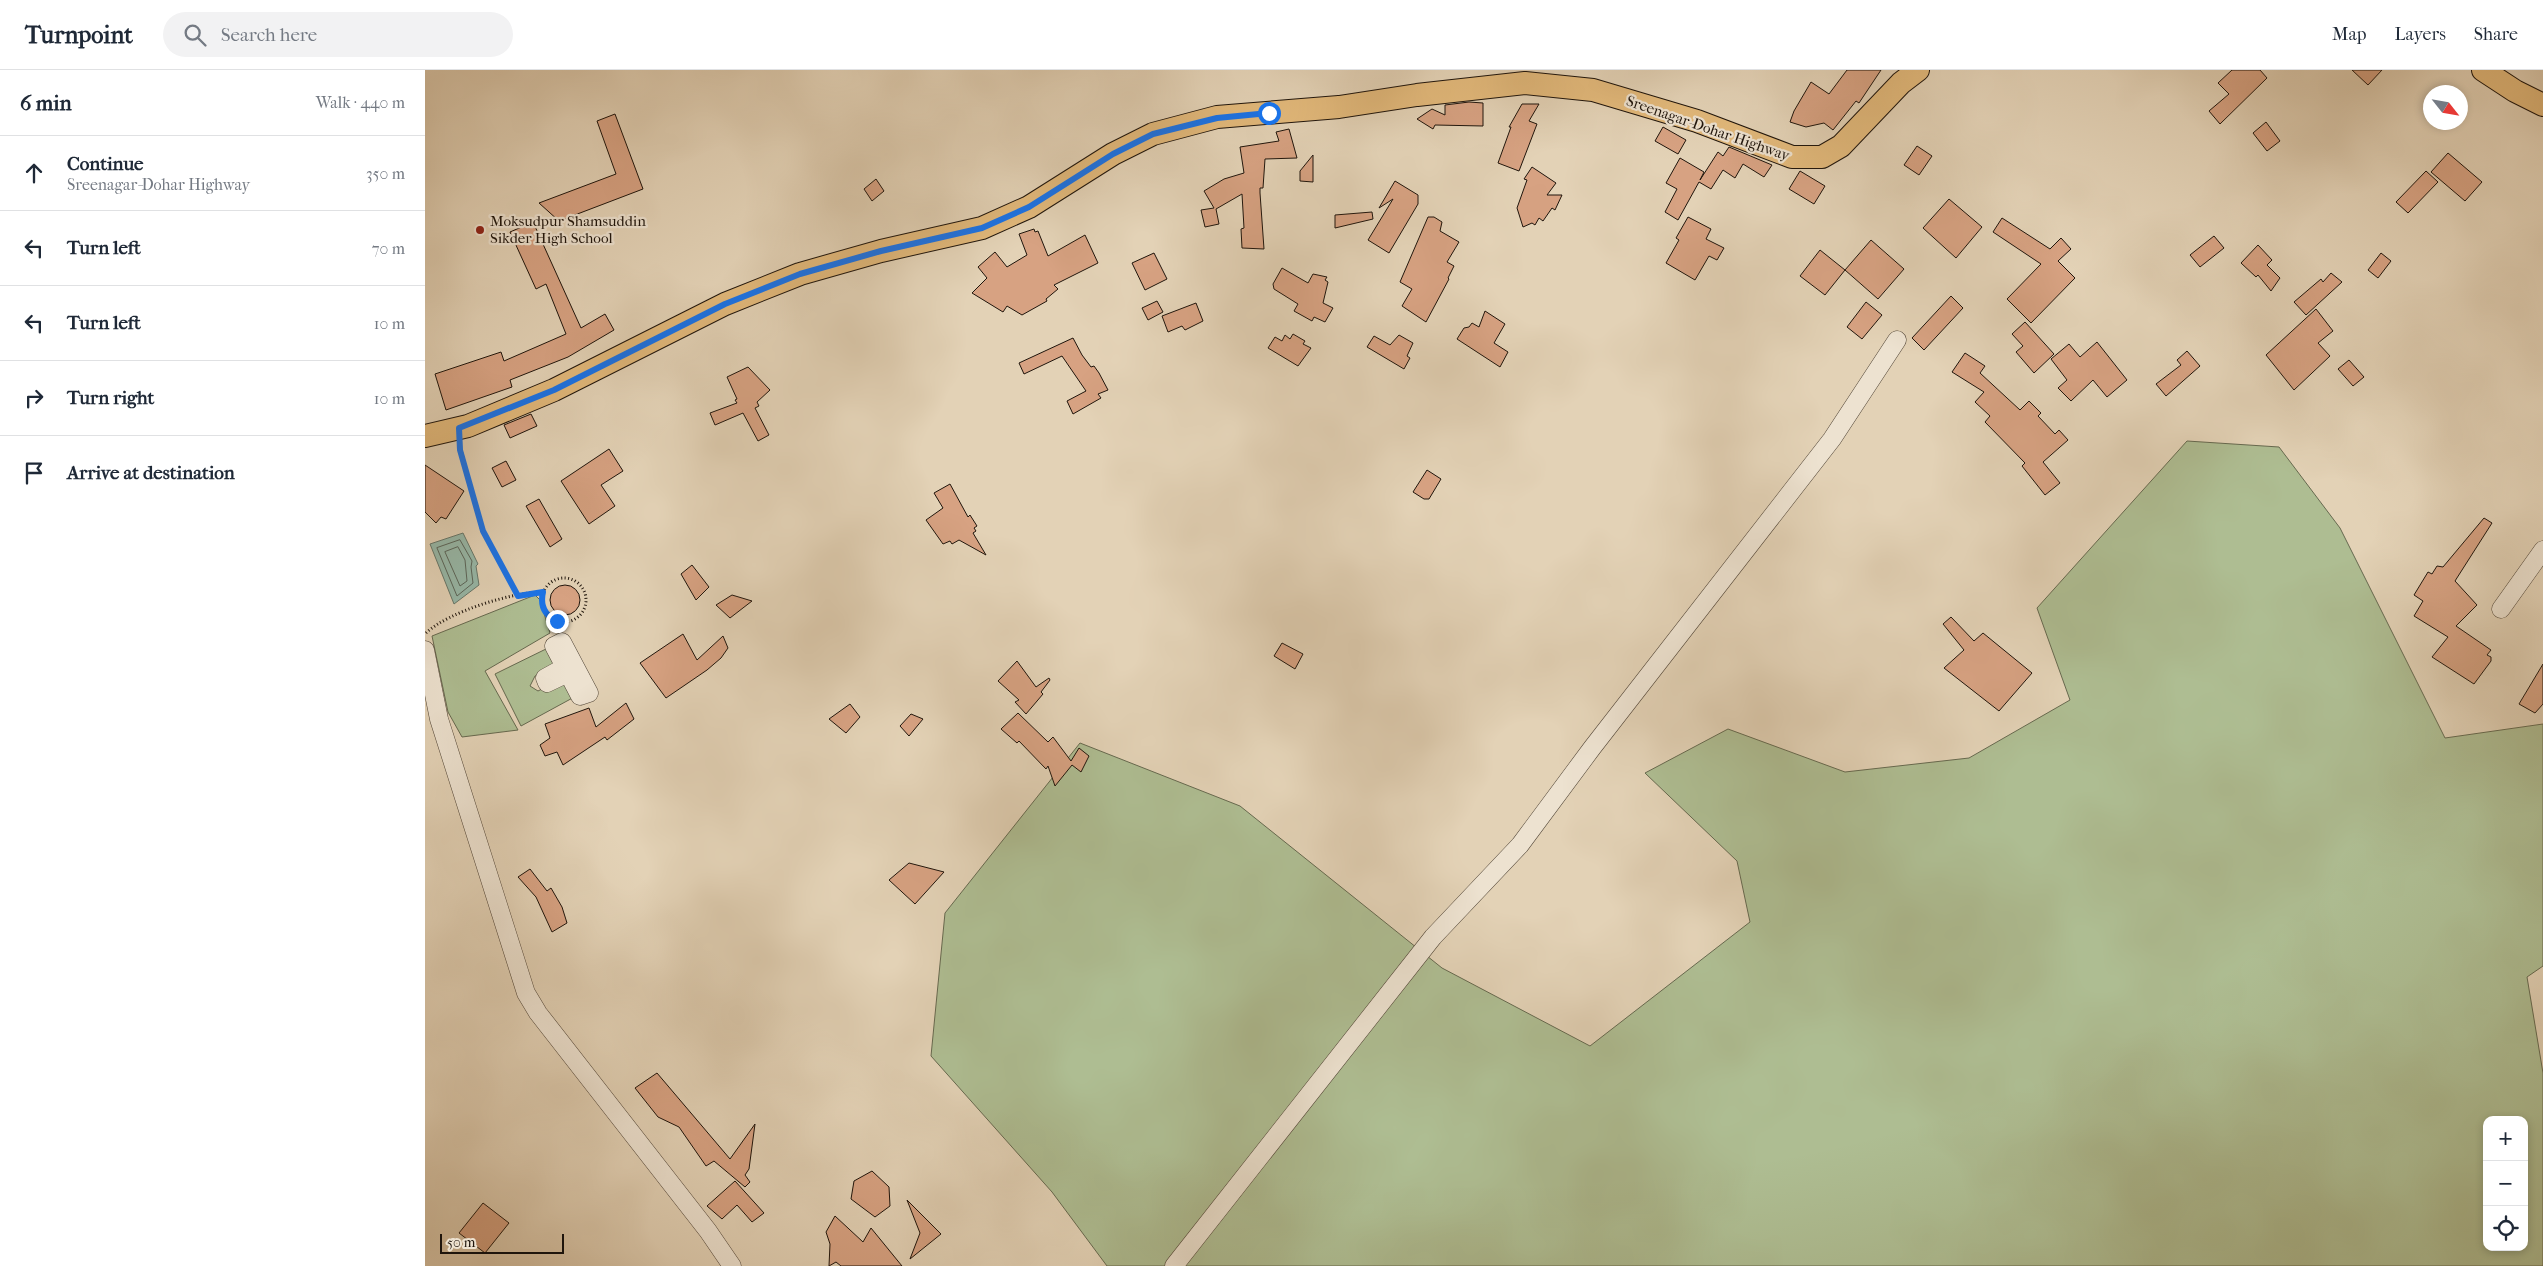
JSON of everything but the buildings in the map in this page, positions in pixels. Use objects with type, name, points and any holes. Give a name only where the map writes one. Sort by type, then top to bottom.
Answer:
[{"type":"main road","name":"Sreenagar-Dohar Highway","points":[[425,436],[459,428],[554,390],[725,304],[800,274],[881,251],[982,228],[1029,207],[1113,154],[1153,134],[1217,118],[1339,107],[1417,95],[1525,83],[1593,90],[1697,121],[1792,157],[1822,157],[1841,146],[1901,83],[1918,70]]},
{"type":"main road","points":[[2483,70],[2515,91],[2543,105]]},
{"type":"street","points":[[1173,1266],[1433,937],[1520,845],[1592,748],[1832,439],[1897,340]]},
{"type":"street","points":[[2501,608],[2543,550]]},
{"type":"street","points":[[425,650],[439,719],[526,993],[538,1013],[708,1231],[732,1266]]},
{"type":"path","points":[[459,428],[460,450],[483,531],[518,596]]},
{"type":"path","points":[[559,577],[574,580],[585,590],[586,605],[578,618],[564,622],[557,621],[545,613],[541,598],[543,592],[547,585],[559,577]]},
{"type":"path","points":[[425,636],[436,624],[455,616],[518,596],[543,592]]},
{"type":"shaded area","points":[[2187,441],[2279,447],[2340,528],[2445,738],[2543,724],[2543,966],[2527,977],[2543,1073],[2543,1266],[1107,1266],[1052,1192],[931,1056],[945,913],[1080,743],[1240,806],[1442,968],[1590,1046],[1750,922],[1737,861],[1645,773],[1728,729],[1845,772],[1969,758],[2070,700],[2037,608]]},
{"type":"shaded area","points":[[535,595],[540,600],[550,633],[485,671],[518,730],[462,737],[448,712],[432,636]]},
{"type":"shaded area","points":[[550,647],[561,668],[535,676],[530,686],[538,691],[566,676],[578,695],[521,726],[495,674]]},
{"type":"water","points":[[463,533],[478,564],[476,566],[479,585],[454,604],[430,544]]},
{"type":"place","name":"Moksudpur Shamsuddin Sikder High School","points":[[480,230]]},
{"type":"route","points":[[557,621],[545,613],[541,598],[543,592],[518,596],[483,531],[460,450],[459,428],[554,390],[654,338],[725,304],[800,274],[881,251],[982,228],[1029,207],[1113,154],[1153,134],[1217,118],[1269,113]]}]
